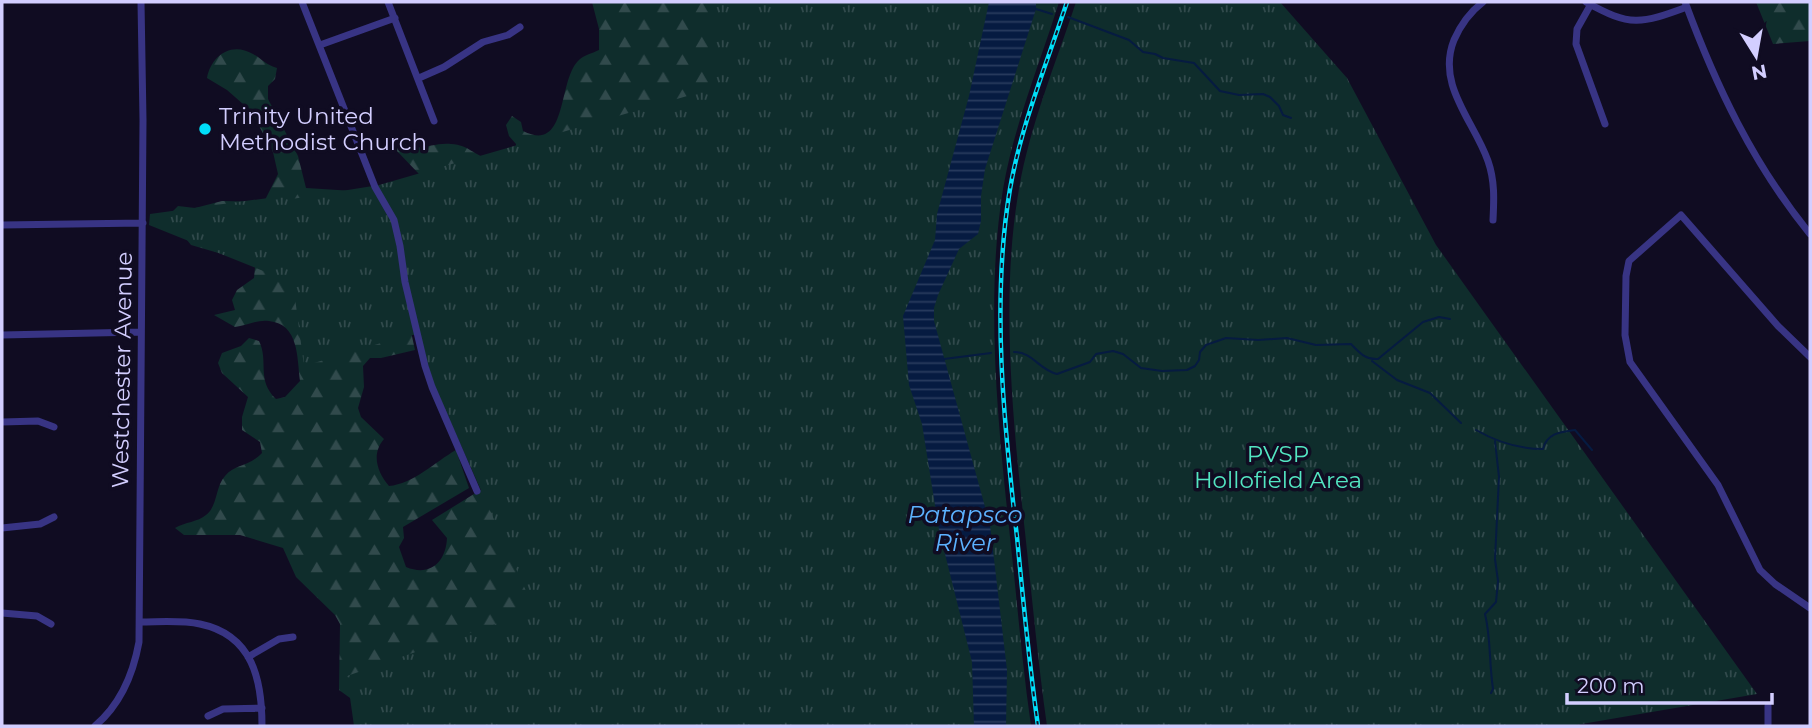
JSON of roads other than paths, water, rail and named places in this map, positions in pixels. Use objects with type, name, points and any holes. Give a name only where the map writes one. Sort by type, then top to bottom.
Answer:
[{"type":"street","name":"Westchester Avenue","points":[[95,726],[115,705],[132,674],[139,642],[143,223],[141,2]]},
{"type":"street","points":[[302,2],[375,187],[394,220],[405,282],[425,366],[477,491]]},
{"type":"street","points":[[388,2],[435,121]]},
{"type":"street","points":[[1483,2],[1469,14],[1459,29],[1450,52],[1449,67],[1454,90],[1489,163],[1494,189],[1493,220]]},
{"type":"street","points":[[1605,124],[1576,44],[1577,29],[1588,3],[1612,16],[1634,21],[1657,18],[1686,4],[1724,99],[1743,137],[1773,186],[1810,234]]},
{"type":"street","points":[[320,45],[395,18]]},
{"type":"street","points":[[419,78],[444,67],[483,42],[508,35],[520,27]]},
{"type":"street","points":[[1810,357],[1778,326],[1681,215],[1629,261],[1626,276],[1625,335],[1630,362],[1718,485],[1760,570],[1810,608]]},
{"type":"street","points":[[2,225],[143,223]]},
{"type":"street","points":[[2,334],[141,332]]},
{"type":"street","points":[[2,422],[38,421],[54,427]]},
{"type":"street","points":[[2,528],[40,524],[54,517]]},
{"type":"street","points":[[2,613],[37,616],[51,624]]},
{"type":"street","points":[[140,622],[185,622],[210,627],[232,639],[248,657],[258,677],[262,726]]},
{"type":"street","points":[[248,657],[279,639],[293,638]]},
{"type":"street","points":[[1768,706],[1768,726]]},
{"type":"street","points":[[208,716],[223,709],[262,708]]},
{"type":"water","name":"Patapsco River","points":[[989,2],[1036,2],[1036,9],[985,169],[978,234],[959,249],[938,295],[934,321],[990,525],[1007,670],[1006,726],[974,726],[972,662],[939,530],[922,424],[909,385],[903,316],[935,240],[937,214],[969,96]]},
{"type":"waterway","points":[[1036,9],[1052,14]]},
{"type":"waterway","points":[[1068,17],[1129,40],[1143,52],[1194,63],[1220,91],[1239,95],[1263,94],[1270,97],[1283,115],[1291,118]]},
{"type":"waterway","points":[[1014,352],[1026,355],[1057,374],[1090,362],[1096,354],[1113,351],[1123,354],[1141,368],[1187,370],[1195,366],[1206,345],[1226,338],[1287,338],[1316,345],[1351,344],[1366,357],[1378,359],[1423,322],[1439,317],[1450,319]]},
{"type":"waterway","points":[[944,359],[991,353]]},
{"type":"waterway","points":[[1372,361],[1397,380],[1430,393],[1461,423]]},
{"type":"waterway","points":[[1476,430],[1508,444],[1543,449],[1551,436],[1575,430],[1592,450]]},
{"type":"waterway","points":[[1491,693],[1493,689],[1485,614],[1496,602],[1498,581],[1495,559],[1499,477],[1495,441]]},
{"type":"railway","points":[[1038,726],[1004,407],[1001,275],[1004,231],[1015,165],[1067,2]]},
{"type":"place","name":"Trinity United Methodist Church","points":[[205,129]]},
{"type":"park label","name":"PVSP Hollofield Area","points":[[1278,467]]}]
